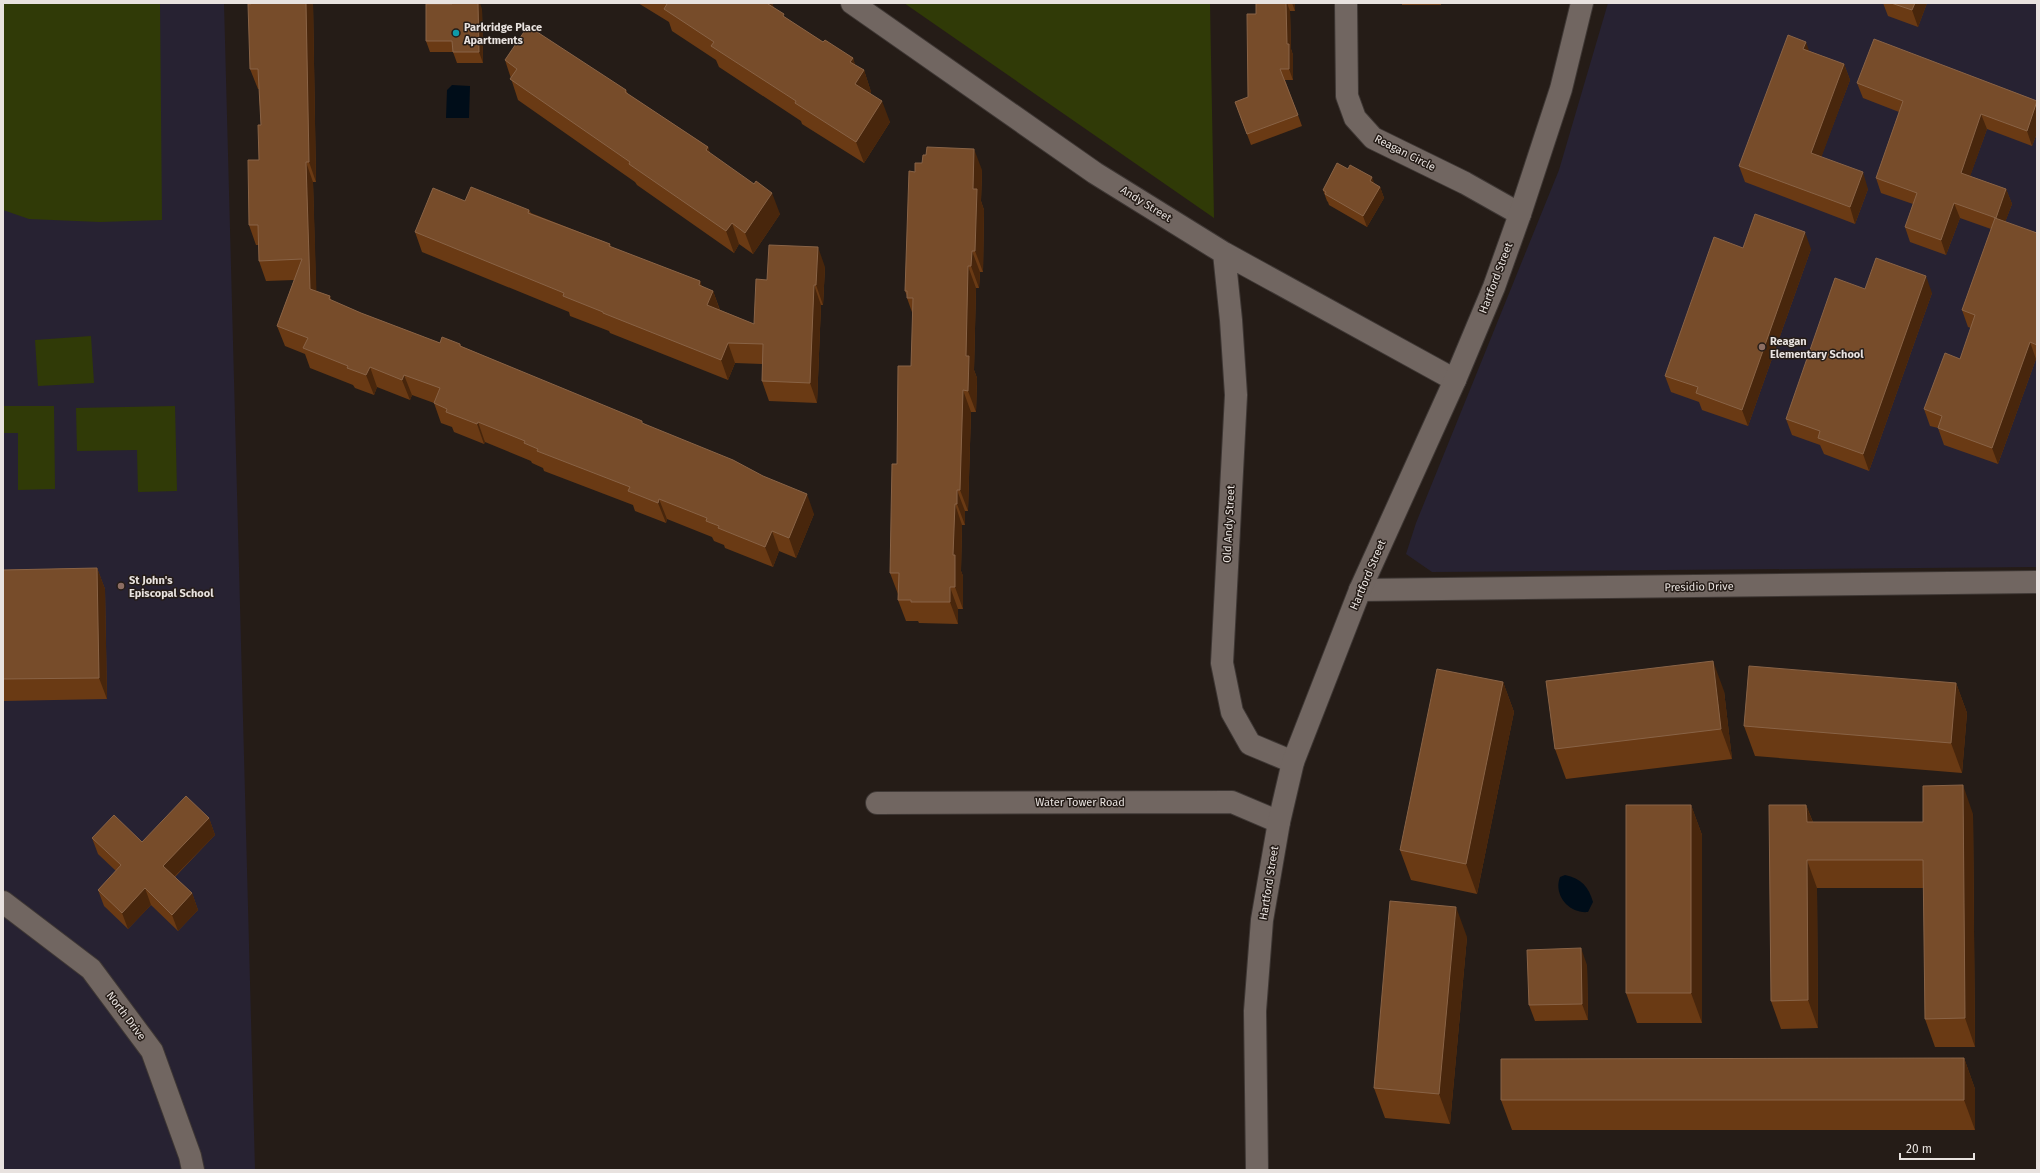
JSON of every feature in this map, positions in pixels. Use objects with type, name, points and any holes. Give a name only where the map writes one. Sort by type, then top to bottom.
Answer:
[{"type":"street","name":"Andy Street","points":[[852,3],[1096,173],[1224,253],[1455,380]]},
{"type":"street","name":"Reagan Circle","points":[[1346,3],[1347,96],[1355,118],[1372,138],[1465,183],[1520,214]]},
{"type":"street","name":"Hartford Street","points":[[1257,1170],[1254,1011],[1262,920],[1279,822],[1294,762],[1360,590],[1455,380],[1494,287],[1561,90],[1582,3]]},
{"type":"street","name":"Old Andy Street","points":[[1224,253],[1231,320],[1236,395],[1222,663],[1232,712],[1250,744],[1294,762]]},
{"type":"street","name":"Presidio Drive","points":[[1360,590],[2037,582]]},
{"type":"street","name":"Water Tower Road","points":[[877,803],[1232,802],[1279,822]]},
{"type":"street","name":"North Drive","points":[[3,902],[91,969],[152,1051],[190,1156],[193,1170]]},
{"type":"shaded area","name":"St John's Episcopal School","points":[[3,3],[224,3],[255,1170],[3,1170]]},
{"type":"shaded area","name":"Reagan Elementary School","points":[[1608,3],[2037,3],[2037,567],[1432,572],[1406,554],[1416,523],[1559,170]]},
{"type":"green space","points":[[3,3],[160,3],[162,220],[100,222],[29,219],[3,210]]},
{"type":"green space","points":[[904,3],[1210,3],[1214,218]]},
{"type":"green space","points":[[91,336],[94,383],[38,386],[35,340]]},
{"type":"green space","points":[[3,406],[54,406],[55,489],[18,490],[18,433],[3,433]]},
{"type":"green space","points":[[175,406],[177,491],[138,492],[137,450],[77,451],[76,408]]},
{"type":"water","points":[[452,85],[470,86],[469,118],[446,118],[447,90]]},
{"type":"water","points":[[1565,875],[1576,878],[1587,888],[1593,902],[1588,912],[1575,910],[1564,902],[1561,897],[1558,884],[1560,877]]},
{"type":"building","points":[[306,3],[309,162],[306,162],[310,289],[330,296],[329,299],[361,313],[440,343],[442,337],[460,344],[460,346],[733,460],[763,476],[807,494],[789,538],[772,531],[765,547],[718,528],[719,526],[706,521],[707,518],[659,499],[658,503],[628,491],[630,487],[537,451],[538,449],[524,443],[525,441],[478,422],[477,424],[446,412],[447,409],[434,403],[440,388],[404,375],[402,380],[370,367],[366,375],[347,368],[348,366],[303,348],[308,338],[277,326],[302,259],[259,261],[258,225],[249,225],[248,160],[259,160],[258,125],[261,125],[258,69],[250,69],[248,4]]},
{"type":"building","name":"Parkridge Place Apartments","points":[[478,3],[479,52],[453,52],[452,41],[426,41],[426,4]]},
{"type":"building","points":[[665,3],[769,3],[768,4],[784,14],[783,16],[823,42],[825,40],[853,58],[850,62],[864,70],[855,84],[882,101],[856,142],[711,46],[714,42],[664,9],[667,4]]},
{"type":"building","points":[[1256,3],[1286,3],[1289,69],[1280,69],[1298,115],[1247,134],[1235,102],[1248,97],[1247,14],[1256,14]]},
{"type":"building","points":[[1891,3],[1915,3],[1912,10]]},
{"type":"building","points":[[528,26],[626,90],[625,92],[708,147],[706,150],[754,184],[756,181],[772,193],[745,233],[732,223],[726,231],[510,79],[517,69],[505,60]]},
{"type":"building","points":[[1788,35],[1806,42],[1803,49],[1844,64],[1811,153],[1863,172],[1850,207],[1739,166]]},
{"type":"building","points":[[1874,39],[2037,101],[2027,131],[1981,114],[1961,173],[2006,189],[1996,218],[1954,203],[1941,240],[1905,227],[1917,193],[1876,178],[1903,101],[1857,83]]},
{"type":"building","points":[[927,147],[974,149],[973,189],[977,189],[975,251],[972,251],[971,266],[968,266],[966,356],[969,356],[968,391],[963,390],[960,490],[957,490],[957,504],[955,504],[953,555],[955,555],[955,587],[950,587],[950,602],[911,602],[911,600],[898,600],[899,573],[890,573],[892,464],[897,464],[898,366],[911,366],[913,298],[907,298],[907,291],[905,291],[909,171],[915,172],[915,163],[922,163],[923,155],[926,155]]},
{"type":"building","points":[[1337,163],[1348,169],[1350,165],[1372,177],[1370,181],[1380,187],[1363,216],[1325,194],[1326,192],[1323,190]]},
{"type":"building","points":[[471,187],[529,210],[528,213],[610,244],[609,246],[700,281],[699,285],[713,291],[707,305],[754,324],[756,279],[767,280],[769,245],[818,247],[816,285],[814,285],[810,383],[762,381],[763,344],[728,343],[721,360],[603,313],[563,296],[564,293],[415,232],[433,188],[465,201]]},
{"type":"building","points":[[1755,214],[1805,232],[1742,410],[1696,393],[1698,387],[1665,376],[1714,237],[1743,248]]},
{"type":"building","points":[[1995,218],[2037,233],[2037,345],[2030,342],[1992,448],[1938,428],[1942,416],[1924,409],[1945,353],[1960,359],[1975,315],[1962,310]]},
{"type":"building","points":[[1876,258],[1926,276],[1863,454],[1818,438],[1820,431],[1786,419],[1835,278],[1865,289]]},
{"type":"building","points":[[97,568],[99,678],[3,679],[3,570]]},
{"type":"building","points":[[1713,661],[1721,729],[1555,749],[1546,681]]},
{"type":"building","points":[[1749,666],[1956,683],[1951,743],[1744,726]]},
{"type":"building","points":[[1437,669],[1503,682],[1466,864],[1400,850]]},
{"type":"building","points":[[1963,785],[1965,1018],[1925,1019],[1923,860],[1807,860],[1808,1000],[1771,1001],[1769,805],[1806,805],[1807,822],[1923,822],[1923,786]]},
{"type":"building","points":[[186,796],[209,818],[163,866],[192,893],[172,915],[145,888],[122,913],[98,890],[121,865],[92,838],[114,815],[142,842]]},
{"type":"building","points":[[1626,805],[1691,805],[1691,993],[1626,993]]},
{"type":"building","points":[[1390,901],[1456,907],[1439,1094],[1374,1088]]},
{"type":"building","points":[[1581,948],[1582,1004],[1529,1005],[1527,950]]},
{"type":"building","points":[[1964,1058],[1964,1100],[1501,1100],[1501,1059]]},
{"type":"place","name":"Parkridge Place Apartments","points":[[456,33]]},
{"type":"place","name":"Reagan Elementary School","points":[[1762,347]]},
{"type":"place","name":"St John's Episcopal School","points":[[121,586]]}]
